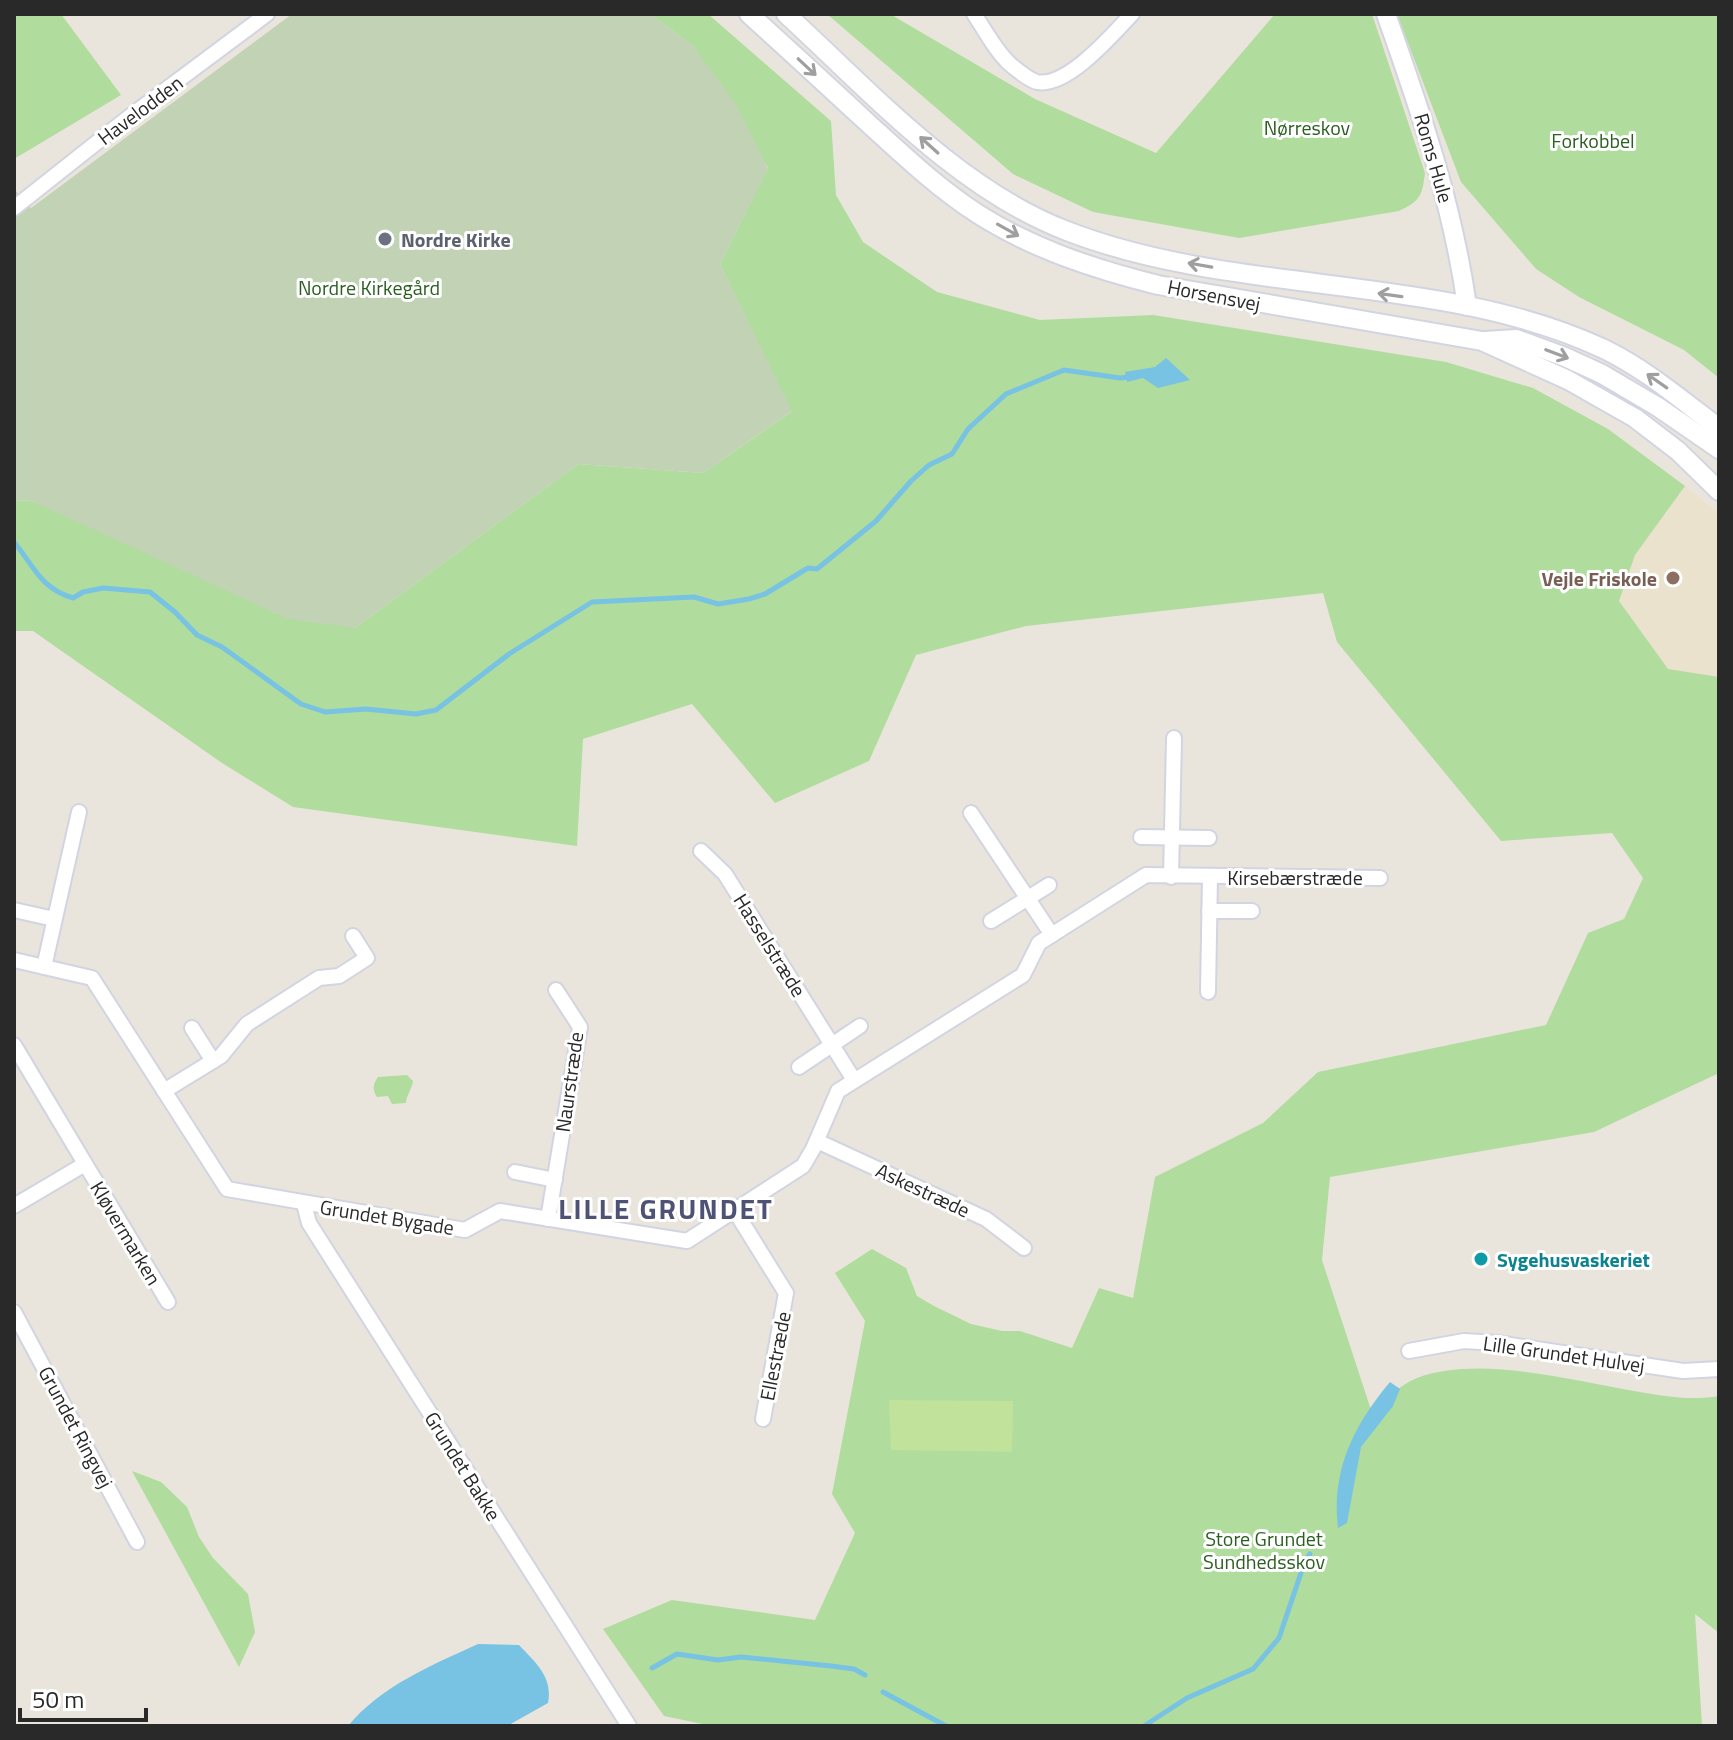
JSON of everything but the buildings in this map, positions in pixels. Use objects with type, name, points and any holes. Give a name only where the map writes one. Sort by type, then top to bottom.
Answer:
[{"type":"main road","name":"Horsensvej","points":[[749,14],[940,187],[978,214],[1057,255],[1105,272],[1158,285],[1482,341],[1568,380],[1635,418],[1678,451],[1719,491]]},
{"type":"main road","name":"Horsensvej","points":[[786,14],[954,167],[1028,213],[1066,231],[1112,246],[1173,260],[1277,279],[1467,306],[1567,334],[1636,367],[1719,428]]},
{"type":"main road","name":"Roms Hule","points":[[1386,14],[1431,140],[1459,247],[1467,306]]},
{"type":"main road","points":[[1482,341],[1516,339],[1565,357],[1602,374],[1658,407],[1719,449]]},
{"type":"street","name":"Havelodden","points":[[14,208],[267,14]]},
{"type":"street","points":[[974,14],[1010,64],[1036,82],[1051,82],[1067,74],[1132,14]]},
{"type":"street","points":[[1171,877],[1174,738]]},
{"type":"street","points":[[44,967],[79,812]]},
{"type":"street","points":[[971,813],[1052,935]]},
{"type":"street","points":[[1141,837],[1209,838]]},
{"type":"street","name":"Hasselstræde","points":[[701,851],[725,874],[854,1080]]},
{"type":"street","name":"Grundet Bygade","points":[[14,960],[92,978],[227,1189],[465,1230],[500,1211],[687,1241],[803,1166],[838,1091],[1023,975],[1039,943],[1146,875],[1210,877]]},
{"type":"street","points":[[1208,992],[1210,877]]},
{"type":"street","name":"Kirsebærstræde","points":[[1210,877],[1380,878]]},
{"type":"street","points":[[991,921],[1049,885]]},
{"type":"street","points":[[14,910],[54,919]]},
{"type":"street","points":[[1209,911],[1252,911]]},
{"type":"street","points":[[164,1091],[221,1056],[247,1024],[319,978],[339,976],[367,958],[353,936]]},
{"type":"street","name":"Naurstræde","points":[[548,1219],[580,1027],[556,990]]},
{"type":"street","points":[[799,1067],[860,1026]]},
{"type":"street","points":[[192,1028],[213,1061]]},
{"type":"street","name":"Kløvermarken","points":[[14,1045],[168,1302]]},
{"type":"street","name":"Askestræde","points":[[817,1141],[986,1219],[1024,1248]]},
{"type":"street","name":"Kløvermarken","points":[[14,1206],[85,1164]]},
{"type":"street","points":[[515,1172],[555,1180]]},
{"type":"street","name":"Grundet Bakke","points":[[304,1204],[309,1223],[629,1726]]},
{"type":"street","name":"Ellestræde","points":[[735,1211],[786,1293],[763,1419]]},
{"type":"street","name":"Grundet Ringvej","points":[[14,1312],[137,1542]]},
{"type":"street","name":"Lille Grundet Hulvej","points":[[1409,1351],[1464,1341],[1497,1343],[1683,1371],[1719,1369]]},
{"type":"shaded area","name":"Vejle Friskole","points":[[1685,486],[1719,514],[1719,677],[1668,670],[1619,601],[1635,555]]},
{"type":"green space","points":[[14,14],[61,14],[121,95],[14,159]]},
{"type":"green space","name":"Nordre Kirkegård","points":[[292,14],[650,14],[694,47],[736,104],[768,169],[720,264],[792,411],[703,473],[578,464],[355,628],[288,619],[32,501],[14,500],[14,189],[31,208]]},
{"type":"green space","name":"Store Grundet Sundhedsskov","points":[[650,14],[708,14],[831,121],[836,195],[863,242],[937,292],[1040,320],[1153,315],[1446,362],[1533,388],[1608,429],[1685,486],[1635,555],[1619,601],[1668,669],[1719,677],[1719,1073],[1594,1132],[1330,1177],[1322,1260],[1371,1410],[1417,1378],[1468,1369],[1524,1372],[1666,1396],[1719,1396],[1719,1633],[1695,1614],[1702,1726],[712,1726],[664,1716],[603,1629],[672,1600],[815,1620],[855,1533],[832,1494],[865,1321],[835,1273],[872,1249],[906,1268],[917,1296],[934,1306],[971,1324],[1002,1331],[1020,1331],[1072,1348],[1099,1288],[1133,1298],[1155,1177],[1263,1123],[1318,1072],[1546,1025],[1588,933],[1624,919],[1643,878],[1612,833],[1501,841],[1337,642],[1323,593],[1026,626],[916,655],[869,761],[775,803],[692,704],[583,739],[577,846],[293,807],[222,763],[33,631],[14,631],[14,500],[32,501],[355,628],[578,464],[703,473],[791,412],[720,264],[768,168],[694,47]]},
{"type":"green space","name":"Nørreskov","points":[[827,14],[890,14],[1035,99],[1156,153],[1275,14],[1372,14],[1425,173],[1421,192],[1412,204],[1399,211],[1239,238],[1093,212],[1013,174]]},
{"type":"green space","name":"Forkobbel","points":[[1397,14],[1719,14],[1719,378],[1684,350],[1579,297],[1536,269],[1461,182]]},
{"type":"green space","points":[[407,1075],[413,1081],[406,1103],[392,1104],[388,1096],[377,1097],[374,1087],[378,1077]]},
{"type":"green space","points":[[889,1400],[1013,1401],[1012,1452],[891,1450]]},
{"type":"green space","points":[[132,1471],[161,1482],[187,1507],[199,1537],[213,1558],[248,1594],[255,1632],[239,1667]]},
{"type":"water","points":[[1166,358],[1190,380],[1158,388],[1143,378],[1127,382],[1125,372],[1155,367]]},
{"type":"water","points":[[1390,1382],[1400,1389],[1393,1406],[1361,1447],[1347,1523],[1338,1528],[1338,1487],[1348,1449],[1366,1415]]},
{"type":"water","points":[[478,1644],[519,1645],[546,1678],[548,1703],[507,1726],[348,1726],[392,1688]]},
{"type":"waterway","points":[[14,542],[45,582],[62,594],[73,598],[83,592],[103,588],[150,592],[197,635],[222,647],[301,704],[325,712],[366,709],[416,714],[436,710],[509,654],[592,602],[694,597],[718,604],[765,594],[808,568],[817,569],[876,521],[929,465],[952,454],[968,429],[1006,394],[1064,370],[1129,377]]},
{"type":"waterway","points":[[1144,1726],[1187,1698],[1253,1669],[1279,1638],[1310,1554]]},
{"type":"waterway","points":[[652,1668],[677,1654],[718,1660],[741,1657],[831,1666],[854,1669],[865,1675]]},
{"type":"waterway","points":[[883,1692],[946,1726]]},
{"type":"place","name":"Nordre Kirke","points":[[385,239]]},
{"type":"place","name":"Vejle Friskole","points":[[1673,578]]},
{"type":"place","name":"Sygehusvaskeriet","points":[[1481,1259]]},
{"type":"district","name":"LILLE GRUNDET","points":[[666,1208]]}]
